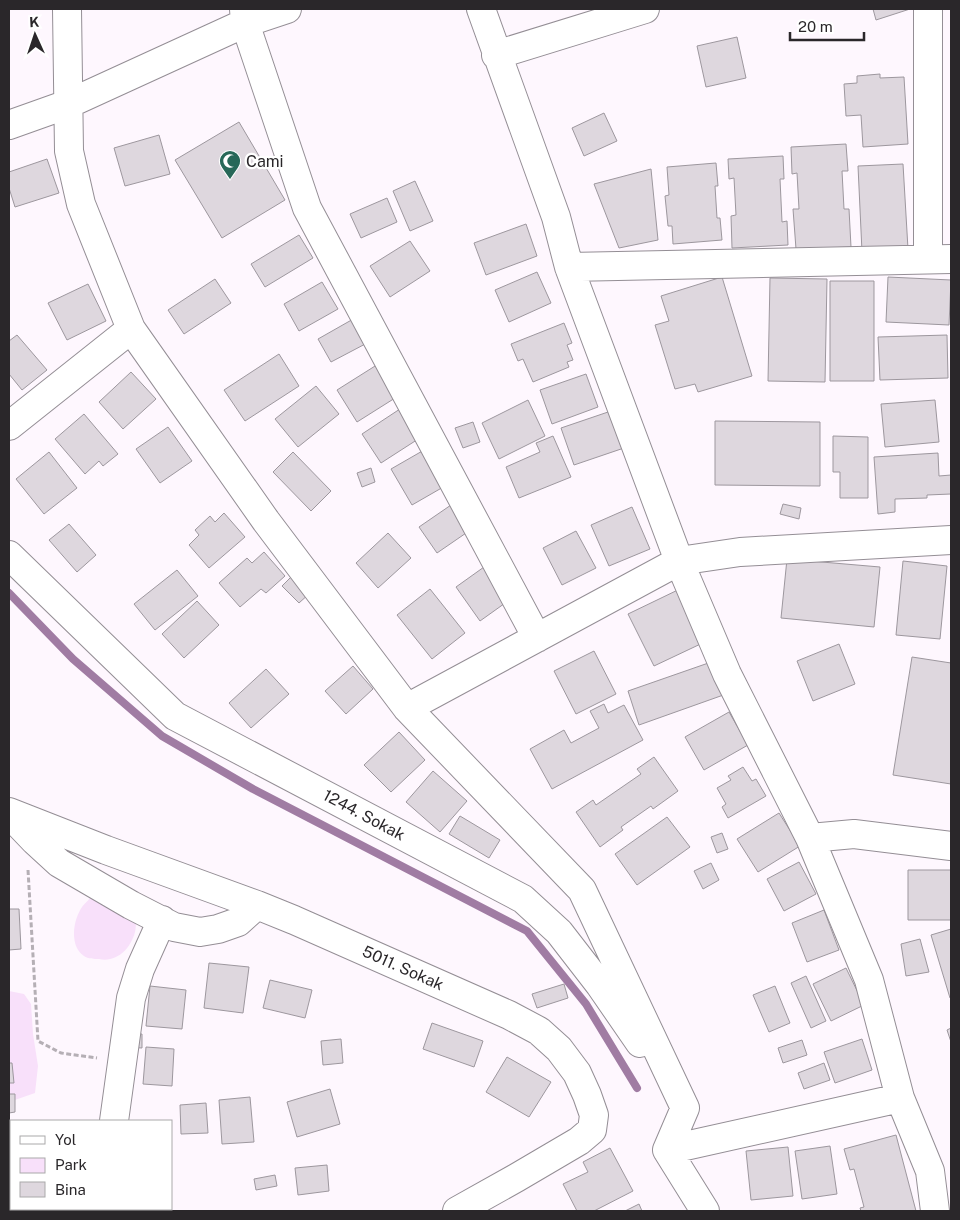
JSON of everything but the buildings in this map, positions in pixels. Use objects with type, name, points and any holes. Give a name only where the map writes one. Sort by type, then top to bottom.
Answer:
[{"type":"street","points":[[67,9],[69,151],[81,204],[132,330],[266,521],[407,708],[582,890],[685,1108],[667,1150]]},
{"type":"street","points":[[9,125],[68,104],[244,16],[287,9]]},
{"type":"street","points":[[481,9],[556,217],[569,267],[679,561],[727,674],[810,838],[869,980],[900,1098],[930,1171],[935,1211]]},
{"type":"street","points":[[496,55],[645,9]]},
{"type":"street","points":[[569,267],[940,259],[928,9]]},
{"type":"street","points":[[244,16],[307,208],[538,638]]},
{"type":"street","points":[[9,426],[132,330]]},
{"type":"street","points":[[407,708],[679,561],[740,552],[951,540]]},
{"type":"street","name":"1244. Sokak","points":[[9,554],[175,716],[523,899],[559,932],[600,986],[685,1108]]},
{"type":"street","points":[[15,819],[59,863],[131,905],[174,927],[200,932],[218,929],[238,922],[257,905]]},
{"type":"street","name":"5011. Sokak","points":[[15,819],[257,905],[509,1015],[539,1031],[559,1049],[577,1073],[594,1115],[592,1130],[579,1141],[457,1211]]},
{"type":"street","points":[[810,838],[854,834],[951,846]]},
{"type":"street","points":[[114,1120],[131,998],[140,969],[162,920]]},
{"type":"street","points":[[667,1150],[900,1098]]},
{"type":"street","points":[[667,1150],[705,1211]]},
{"type":"path","points":[[15,819],[38,1041],[61,1053],[122,1061]]},
{"type":"green space","points":[[90,898],[109,899],[136,917],[136,929],[130,944],[127,949],[112,959],[89,958],[79,952],[76,946],[74,933],[76,919],[82,907]]},
{"type":"green space","points":[[9,991],[24,994],[31,1004],[38,1066],[35,1093],[12,1101],[9,1105]]},
{"type":"waterway","points":[[9,593],[73,659],[162,736],[253,789],[527,931],[586,1004],[637,1088]]},
{"type":"place","name":"Cami","points":[[230,180]]}]
